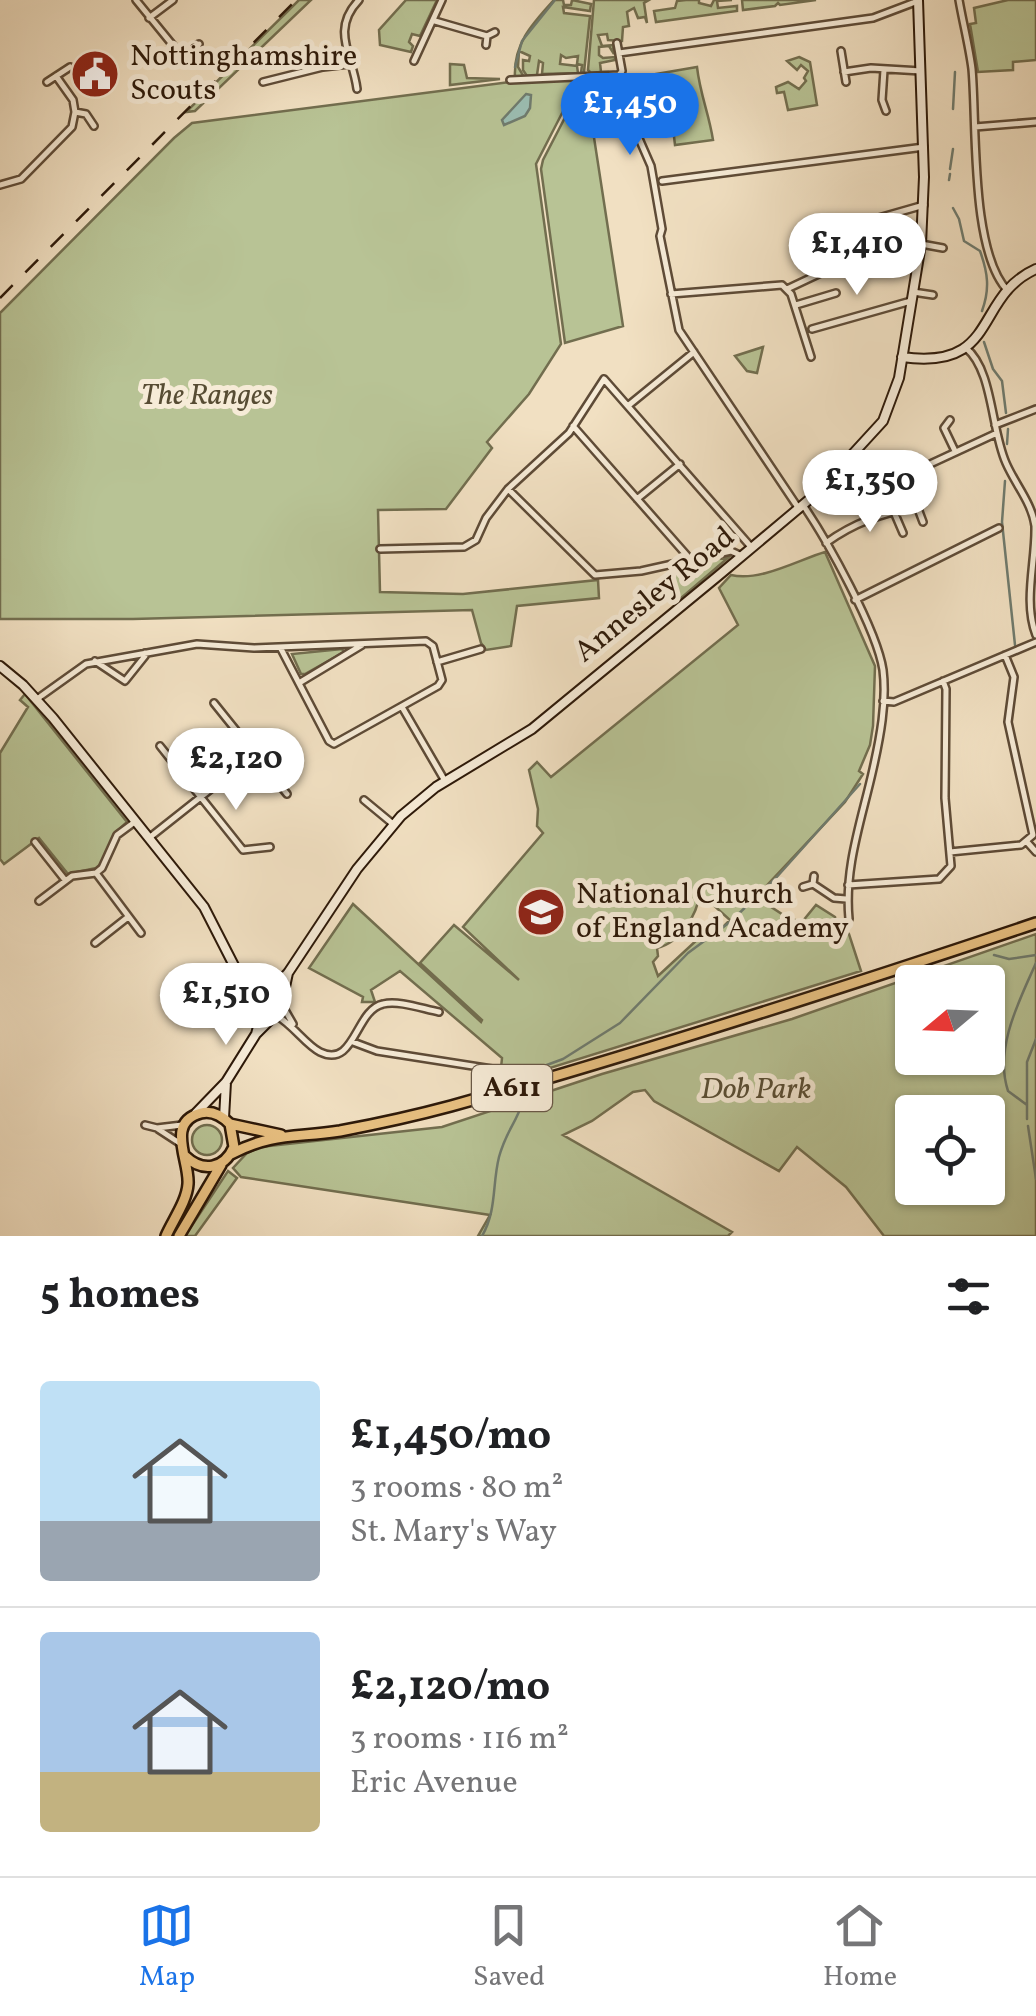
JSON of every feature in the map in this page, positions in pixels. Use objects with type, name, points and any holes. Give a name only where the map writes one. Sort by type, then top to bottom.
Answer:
[{"type":"main road","name":"A611","points":[[227,1121],[282,1135],[334,1132],[416,1115],[738,1022],[1036,922]]},
{"type":"main road","points":[[166,1236],[186,1193],[185,1156],[180,1144],[185,1124],[194,1116],[209,1112],[227,1121],[235,1139],[180,1236]]},
{"type":"main road","name":"A611","points":[[227,1159],[282,1135]]},
{"type":"main road","points":[[185,1156],[207,1168],[227,1159]]},
{"type":"street","points":[[136,0],[180,54]]},
{"type":"street","points":[[150,18],[174,0]]},
{"type":"street","points":[[348,82],[357,85],[355,70],[349,64],[345,16],[359,0]]},
{"type":"street","points":[[414,60],[442,0]]},
{"type":"street","points":[[619,52],[873,18],[918,0]]},
{"type":"street","name":"Annesley Road","points":[[268,993],[288,973],[357,869],[393,824],[446,781],[532,729],[752,548],[833,477],[883,420],[896,392],[921,244],[924,147],[918,0]]},
{"type":"street","points":[[959,0],[972,70],[984,235],[998,278],[1008,291]]},
{"type":"street","points":[[435,21],[487,36],[495,32]]},
{"type":"street","points":[[486,45],[487,36]]},
{"type":"street","points":[[614,82],[622,72],[617,43]]},
{"type":"street","points":[[180,54],[200,44]]},
{"type":"street","points":[[841,51],[846,82]]},
{"type":"street","points":[[178,63],[180,54]]},
{"type":"street","points":[[263,82],[323,66],[349,64]]},
{"type":"street","points":[[47,82],[70,66]]},
{"type":"street","points":[[295,66],[298,74]]},
{"type":"street","points":[[844,72],[871,68],[921,71]]},
{"type":"street","points":[[882,107],[884,70]]},
{"type":"street","points":[[0,185],[25,174],[72,127],[76,112],[73,100],[56,76]]},
{"type":"street","points":[[510,80],[614,82]]},
{"type":"street","points":[[614,82],[651,166],[679,330],[826,543],[880,658],[883,701],[878,744],[848,885],[848,919]]},
{"type":"street","points":[[76,112],[86,114],[94,126]]},
{"type":"street","points":[[975,126],[1036,122]]},
{"type":"street","points":[[662,181],[924,147]]},
{"type":"street","points":[[844,218],[861,223],[924,205]]},
{"type":"street","points":[[838,236],[848,262]]},
{"type":"street","points":[[671,294],[774,284],[787,288],[848,262],[876,255],[872,236]]},
{"type":"street","points":[[921,244],[943,248]]},
{"type":"street","points":[[902,356],[941,358],[966,348],[1008,291],[1036,269]]},
{"type":"street","points":[[787,288],[810,357]]},
{"type":"street","points":[[795,305],[836,293]]},
{"type":"street","points":[[812,329],[912,296],[934,296]]},
{"type":"street","points":[[883,701],[894,702],[1036,638],[1032,619],[1034,513],[1005,462],[978,360],[966,348]]},
{"type":"street","points":[[629,405],[694,352]]},
{"type":"street","points":[[380,548],[469,546],[508,489],[573,426],[604,379],[752,548]]},
{"type":"street","points":[[995,425],[1036,409]]},
{"type":"street","points":[[950,420],[944,428],[955,452]]},
{"type":"street","points":[[573,426],[690,560]]},
{"type":"street","points":[[918,458],[920,464],[928,464],[997,433]]},
{"type":"street","points":[[637,500],[680,464]]},
{"type":"street","points":[[508,489],[594,576],[641,571],[731,551],[742,556]]},
{"type":"street","points":[[826,543],[859,520],[917,506],[924,522]]},
{"type":"street","points":[[894,511],[903,532]]},
{"type":"street","points":[[856,600],[998,528]]},
{"type":"street","points":[[37,699],[78,668],[96,660],[202,643],[280,647],[426,641],[433,646],[440,684],[334,744],[280,647]]},
{"type":"street","points":[[299,683],[365,643]]},
{"type":"street","points":[[437,662],[482,649]]},
{"type":"street","points":[[96,660],[125,681],[146,656],[144,652]]},
{"type":"street","points":[[950,852],[1032,848],[1034,828],[1008,722],[1014,678],[1005,655]]},
{"type":"street","points":[[0,666],[37,699],[204,907],[261,1009],[294,1026],[318,1051],[325,1053],[342,1052],[352,1042],[360,1022],[377,1006],[390,1003],[439,1012]]},
{"type":"street","points":[[848,885],[939,879],[948,872],[944,681]]},
{"type":"street","points":[[214,702],[288,794]]},
{"type":"street","points":[[402,706],[446,781]]},
{"type":"street","points":[[160,746],[243,850],[270,847]]},
{"type":"street","points":[[150,838],[255,754]]},
{"type":"street","points":[[364,800],[393,824]]},
{"type":"street","points":[[39,901],[65,880],[96,873],[106,863],[118,835],[136,821]]},
{"type":"street","points":[[35,842],[65,880]]},
{"type":"street","points":[[96,873],[142,933]]},
{"type":"street","points":[[804,887],[814,880],[834,898],[847,898]]},
{"type":"street","points":[[94,943],[128,917]]},
{"type":"street","points":[[96,929],[102,937]]},
{"type":"street","name":"Annesley Road","points":[[282,1003],[288,973]]},
{"type":"street","points":[[245,986],[277,995],[294,1026]]},
{"type":"street","points":[[256,1034],[261,999],[268,993]]},
{"type":"street","points":[[426,1010],[427,999]]},
{"type":"street","points":[[194,1116],[226,1082],[256,1034],[282,1003]]},
{"type":"street","points":[[352,1042],[377,1051],[492,1069]]},
{"type":"street","points":[[226,1082],[227,1121]]},
{"type":"street","points":[[144,1126],[185,1124]]},
{"type":"street","points":[[157,1128],[180,1144]]},
{"type":"green space","points":[[299,0],[311,0],[195,111],[186,112]]},
{"type":"green space","points":[[406,0],[437,0],[420,36],[412,34],[411,52],[380,45],[379,30]]},
{"type":"green space","points":[[554,0],[563,0],[564,5],[571,5],[572,0],[591,4],[590,11],[563,7],[564,13],[590,16],[584,72],[581,73],[582,65],[577,64],[578,56],[561,55],[560,64],[577,66],[578,73],[542,74],[543,63],[539,61],[537,75],[527,76],[523,60],[529,61],[530,56],[519,51],[518,67],[524,77],[515,78],[517,55],[521,45],[531,26]]},
{"type":"green space","points":[[594,0],[649,0],[644,3],[647,23],[645,17],[638,18],[634,8],[627,12],[629,26],[623,27],[622,41],[608,40],[607,34],[598,35],[602,46],[613,45],[614,54],[609,46],[599,47],[603,58],[615,57],[600,63],[601,72],[609,72],[591,73],[588,70]]},
{"type":"green space","points":[[699,0],[711,6],[714,0],[732,0],[717,1],[718,8],[737,6],[737,11],[656,22],[654,11],[675,8],[677,1]]},
{"type":"green space","points":[[742,0],[816,0],[743,10]]},
{"type":"green space","points":[[1008,0],[1036,0],[1036,60],[1013,62],[1013,70],[978,72],[970,24],[976,23],[974,8]]},
{"type":"green space","points":[[799,57],[810,62],[817,105],[788,110],[784,92],[777,93],[776,87],[788,82],[799,89],[806,81],[808,71],[801,65],[797,70],[787,61]]},
{"type":"green space","points":[[450,64],[464,65],[467,78],[500,79],[450,85]]},
{"type":"green space","points":[[697,67],[713,140],[675,145],[673,128],[642,133],[622,92],[621,80]]},
{"type":"green space","points":[[585,79],[623,326],[565,343],[541,169]]},
{"type":"green space","name":"The Ranges","points":[[579,80],[536,164],[561,344],[529,394],[487,442],[492,448],[446,509],[378,510],[380,592],[463,594],[598,580],[599,598],[517,606],[511,646],[486,650],[472,610],[0,619],[0,313],[174,138],[192,123],[510,82]]},
{"type":"green space","points":[[763,347],[757,373],[747,371],[735,356]]},
{"type":"green space","points":[[825,552],[875,666],[870,745],[859,771],[863,774],[845,802],[756,897],[788,918],[802,922],[816,905],[835,917],[836,924],[841,924],[849,934],[861,971],[518,1078],[516,1069],[501,1068],[502,1058],[400,971],[371,990],[375,1002],[362,1002],[363,997],[309,968],[353,904],[481,1022],[420,963],[454,925],[519,980],[463,927],[543,833],[537,826],[538,809],[529,770],[537,762],[551,777],[738,625],[719,588],[731,575],[766,573]],"holes":[[[700,893],[730,920],[719,931],[713,925],[658,976],[653,962],[658,956],[657,948],[686,927]]]},
{"type":"green space","points":[[729,557],[680,599],[670,587],[670,568]]},
{"type":"green space","points":[[342,649],[344,652],[305,674],[301,674],[292,654]]},
{"type":"green space","points":[[25,694],[127,822],[114,834],[104,861],[96,868],[68,874],[39,838],[4,864],[0,859],[0,753],[28,707],[20,700]]},
{"type":"green space","name":"Dob Park","points":[[1036,934],[1036,1236],[884,1236],[846,1187],[797,1147],[779,1171],[654,1101],[645,1090],[633,1092],[592,1121],[563,1135],[732,1232],[728,1236],[478,1236],[490,1215],[241,1177],[233,1168],[247,1153],[260,1147],[442,1127],[602,1074],[792,1019],[895,983],[895,1075],[1005,1075],[1005,965],[947,965]]},
{"type":"green space","points":[[207,1125],[221,1134],[222,1140],[213,1154],[207,1155],[193,1146],[192,1140],[201,1126]]},
{"type":"green space","points":[[228,1171],[237,1178],[195,1236],[185,1236]]},
{"type":"water","points":[[526,94],[531,95],[525,116],[504,125],[502,120]]},
{"type":"waterway","points":[[515,67],[522,41],[555,0]]},
{"type":"waterway","points":[[953,109],[955,72]]},
{"type":"waterway","points":[[950,169],[953,149]]},
{"type":"waterway","points":[[949,180],[950,174]]},
{"type":"waterway","points":[[953,208],[964,241],[980,251],[983,259],[987,288],[982,311]]},
{"type":"waterway","points":[[984,342],[993,369],[1002,381],[1006,413]]},
{"type":"waterway","points":[[1007,444],[1008,429]]},
{"type":"waterway","points":[[1005,481],[1002,522],[1015,645]]},
{"type":"waterway","points":[[482,1236],[492,1207],[499,1157],[523,1100],[525,1073],[563,1059],[620,1023],[688,953],[730,922],[775,879],[860,784]]},
{"type":"waterway","points":[[994,955],[1009,959],[1036,955]]},
{"type":"waterway","points":[[1027,1105],[1008,1091],[1004,1059],[1010,1026],[1036,963]]},
{"type":"waterway","points":[[1027,1119],[1027,1062],[1036,1039]]},
{"type":"waterway","points":[[1028,1126],[1036,1179]]},
{"type":"railway","points":[[0,298],[296,0]]},
{"type":"place","name":"Nottinghamshire Scouts","points":[[95,74]]},
{"type":"place","name":"National Church of England Academy","points":[[541,912]]}]
